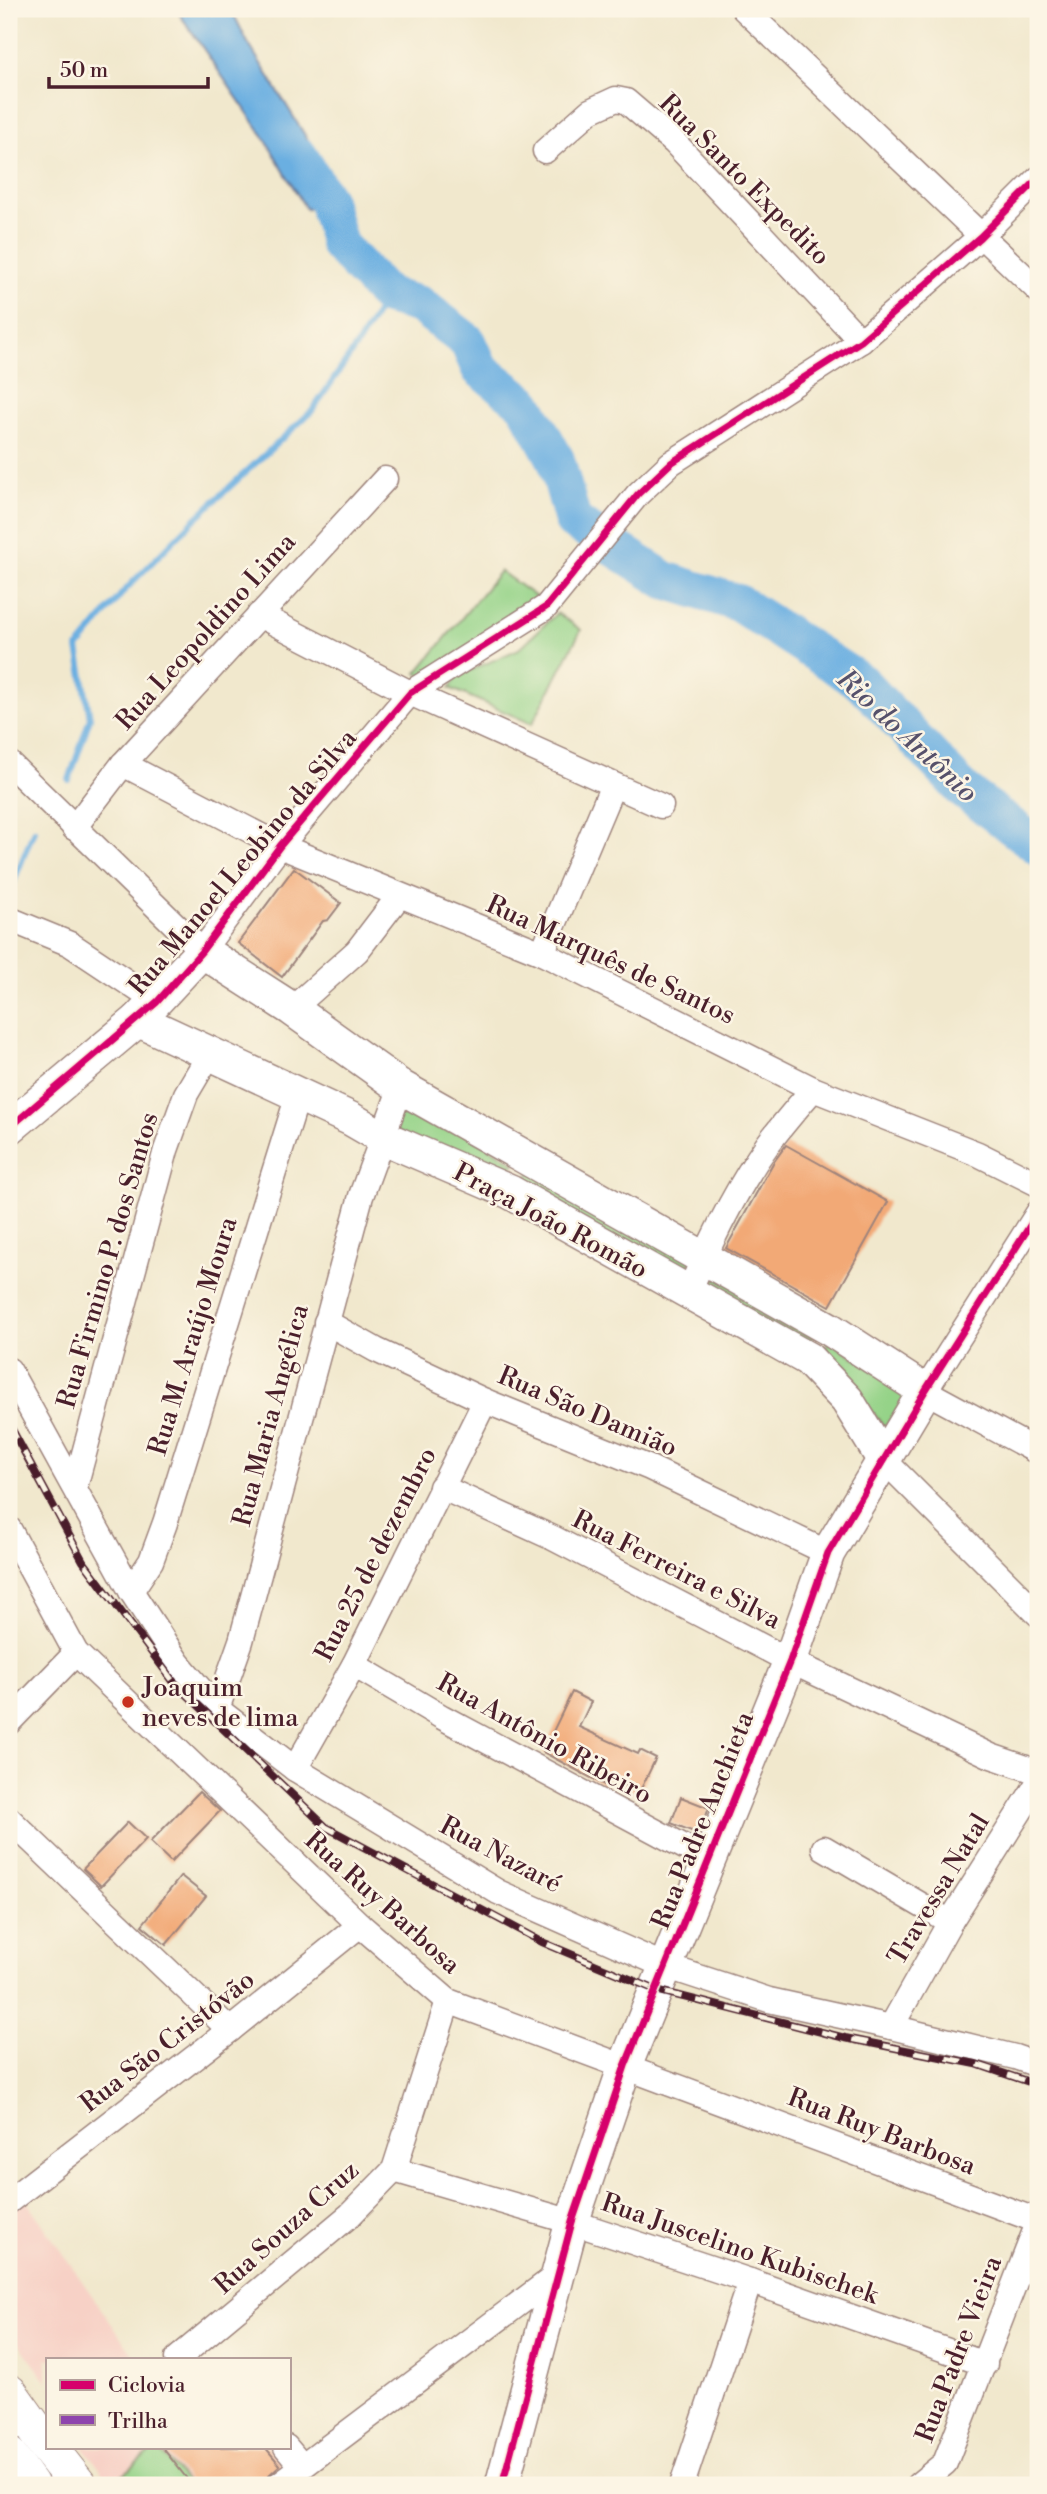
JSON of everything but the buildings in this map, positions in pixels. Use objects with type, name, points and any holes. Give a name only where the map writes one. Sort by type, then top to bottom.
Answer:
[{"type":"main road","points":[[9,2393],[46,2440]]},
{"type":"main road","points":[[52,2448],[78,2485]]},
{"type":"main road","points":[[9,2456],[30,2485]]},
{"type":"street","points":[[748,10],[980,237],[1038,290]]},
{"type":"street","name":"Rua Santo Expedito","points":[[545,151],[590,111],[616,99],[626,101],[675,143],[861,341]]},
{"type":"street","name":"Rua Manoel Leobino da Silva","points":[[9,1128],[148,1011],[202,951],[279,846],[410,693],[546,607],[638,494],[670,463],[861,341],[980,237],[1038,179]]},
{"type":"street","name":"Rua Leopoldino Lima","points":[[74,828],[123,764],[385,479]]},
{"type":"street","points":[[259,615],[410,693],[661,806]]},
{"type":"street","points":[[9,763],[202,951]]},
{"type":"street","name":"Rua Marquês de Santos","points":[[123,764],[279,846],[542,953],[813,1089],[978,1154],[1038,1184]]},
{"type":"street","points":[[542,953],[613,785]]},
{"type":"street","points":[[292,1009],[357,951],[399,896]]},
{"type":"street","points":[[9,919],[70,944],[148,1011]]},
{"type":"street","name":"Praça João Romão","points":[[202,951],[292,1009],[401,1087],[831,1330],[925,1391]]},
{"type":"street","name":"Praça João Romão","points":[[148,1011],[209,1055],[382,1137],[510,1192],[808,1359],[847,1400],[883,1459]]},
{"type":"street","name":"Rua Firmino P. dos Santos","points":[[75,1487],[166,1150],[186,1094],[209,1055]]},
{"type":"street","name":"Rua Maria Angélica","points":[[217,1709],[241,1641],[361,1196],[401,1087]]},
{"type":"street","points":[[688,1294],[703,1258],[741,1187],[768,1145],[813,1089]]},
{"type":"street","name":"Rua M. Araújo Moura","points":[[131,1591],[151,1561],[164,1523],[298,1095]]},
{"type":"street","points":[[510,1192],[530,1161]]},
{"type":"street","name":"Rua Padre Anchieta","points":[[502,2485],[572,2222],[625,2066],[790,1661],[828,1553],[925,1391],[1038,1213]]},
{"type":"street","name":"Rua São Damião","points":[[326,1322],[376,1350],[485,1401],[650,1468],[828,1553]]},
{"type":"street","points":[[808,1359],[831,1330]]},
{"type":"street","name":"Rua Nazaré","points":[[9,1370],[131,1591],[177,1663],[217,1709],[295,1769],[498,1892],[665,1966],[769,2000],[891,2026],[1015,2057],[1038,2066]]},
{"type":"street","points":[[925,1391],[1038,1452]]},
{"type":"street","name":"Rua 25 de dezembro","points":[[295,1769],[354,1665],[485,1401]]},
{"type":"street","points":[[883,1459],[1038,1614]]},
{"type":"street","name":"Rua Ferreira e Silva","points":[[441,1487],[553,1538],[790,1661],[991,1756],[1038,1772]]},
{"type":"street","name":"Rua Ruy Barbosa","points":[[9,1529],[76,1653],[360,1925],[448,2001],[1038,2222]]},
{"type":"street","points":[[9,1722],[76,1653]]},
{"type":"street","name":"Rua Antônio Ribeiro","points":[[354,1665],[442,1717],[709,1860]]},
{"type":"street","name":"Travessa Natal","points":[[891,2026],[950,1922],[1038,1783]]},
{"type":"street","points":[[9,1819],[230,2030]]},
{"type":"street","points":[[824,1848],[950,1922]]},
{"type":"street","name":"Rua São Cristóvão","points":[[9,2201],[230,2030],[360,1925]]},
{"type":"street","name":"Rua Souza Cruz","points":[[181,2358],[207,2351],[394,2170],[448,2001]]},
{"type":"street","name":"Rua Juscelino Kubischek","points":[[394,2170],[572,2222],[985,2364]]},
{"type":"street","name":"Rua Padre Vieira","points":[[918,2485],[945,2463],[1038,2222]]},
{"type":"street","points":[[278,2485],[557,2275]]},
{"type":"street","points":[[682,2485],[750,2281]]},
{"type":"street","points":[[287,2448],[302,2466]]},
{"type":"shaded area","points":[[9,2176],[135,2358],[46,2358],[46,2381],[9,2330]]},
{"type":"shaded area","points":[[84,2448],[269,2448],[287,2469],[267,2485],[113,2485]]},
{"type":"green space","points":[[500,571],[543,602],[422,676],[417,673]]},
{"type":"green space","points":[[557,613],[581,630],[532,724],[450,688],[458,676],[519,649]]},
{"type":"green space","points":[[408,1098],[515,1163],[502,1182],[390,1129]]},
{"type":"green space","points":[[532,1169],[692,1259],[683,1278],[521,1190]]},
{"type":"green space","points":[[707,1271],[816,1331],[809,1346],[702,1290]]},
{"type":"green space","points":[[829,1340],[909,1394],[885,1427],[822,1357]]},
{"type":"green space","points":[[158,2448],[189,2485],[125,2485],[119,2478]]},
{"type":"water","points":[[176,9],[231,9],[248,43],[340,192],[327,201],[306,209],[264,137]]},
{"type":"waterway","name":"Rio do Antônio","points":[[299,156],[327,201],[339,245],[387,296],[420,305],[468,342],[480,369],[525,404],[556,460],[573,521],[665,580],[738,603],[862,683],[963,790],[1038,846]]},
{"type":"waterway","points":[[69,780],[90,718],[78,648],[124,591],[195,519],[312,411],[387,296]]},
{"type":"waterway","points":[[9,894],[34,830]]},
{"type":"railway","points":[[9,1424],[83,1561],[173,1681],[326,1827],[542,1942],[656,1990],[845,2038],[976,2064],[1038,2085]]},
{"type":"marked path","points":[[744,9],[748,14]]},
{"type":"cycle path","points":[[9,1128],[157,1002],[202,951],[280,846],[410,693],[546,607],[638,494],[671,463],[861,341],[980,237],[1038,179]]},
{"type":"cycle path","points":[[502,2485],[572,2222],[625,2066],[790,1661],[828,1553],[925,1391],[1038,1213]]},
{"type":"place","name":"Joaquim neves de lima","points":[[128,1702]]}]
